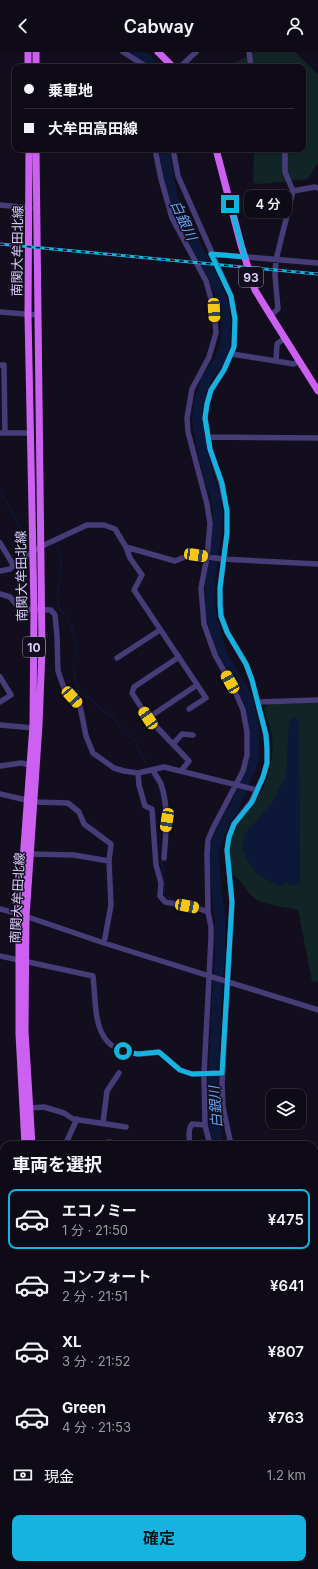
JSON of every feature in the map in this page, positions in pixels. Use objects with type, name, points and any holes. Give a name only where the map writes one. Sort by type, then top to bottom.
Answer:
[{"type":"main road","points":[[28,52],[28,64]]},
{"type":"main road","points":[[36,52],[36,64]]},
{"type":"main road","points":[[158,52],[170,64]]},
{"type":"main road","name":"南関大牟田北線","points":[[29,152],[30,208],[28,315],[33,552],[42,649],[39,725],[23,915],[25,1031],[32,1141]]},
{"type":"main road","name":"南関大牟田北線","points":[[23,915],[31,854],[31,765],[40,547],[36,152]]},
{"type":"main road","name":"93","points":[[217,152],[245,257],[256,290],[270,316],[318,391]]},
{"type":"main road","name":"南関大牟田北線","points":[[23,960],[19,1034],[25,1141]]},
{"type":"street","points":[[123,52],[141,64]]},
{"type":"street","points":[[183,64],[196,52]]},
{"type":"street","points":[[249,52],[251,64]]},
{"type":"street","points":[[156,152],[161,179],[172,218],[206,281],[214,310],[216,333],[210,357],[192,389],[187,418],[188,432],[207,504],[210,524],[208,557],[201,588],[204,624],[209,642],[215,655],[244,710],[247,732],[247,755],[243,771],[208,840],[208,909],[211,927],[211,975],[205,1125],[209,1141]]},
{"type":"street","points":[[174,152],[178,176],[211,254],[231,296],[235,319],[234,347],[232,354],[211,390],[205,418],[208,437],[222,483],[227,511],[227,533],[220,588],[221,616],[227,632],[246,664],[252,680],[266,735],[267,749],[267,763],[255,790],[252,802],[234,824],[229,837],[227,859],[232,902],[221,1073],[224,1107],[230,1141]]},
{"type":"street","points":[[270,316],[278,309],[275,275],[276,260],[293,191],[285,172],[285,152]]},
{"type":"street","points":[[293,191],[315,187],[318,188]]},
{"type":"street","points":[[0,205],[30,208]]},
{"type":"street","points":[[211,254],[318,263]]},
{"type":"street","points":[[0,312],[37,315]]},
{"type":"street","points":[[276,361],[277,344],[285,338]]},
{"type":"street","points":[[232,354],[294,364],[299,361]]},
{"type":"street","points":[[0,365],[4,365],[2,433],[30,434]]},
{"type":"street","points":[[208,437],[318,438]]},
{"type":"street","points":[[0,571],[10,569],[40,547],[87,525],[104,525],[115,529],[126,547],[130,558],[142,575],[134,590],[206,698],[189,709]]},
{"type":"street","points":[[0,543],[14,566]]},
{"type":"street","points":[[126,547],[175,561],[187,556],[318,564]]},
{"type":"street","points":[[0,594],[10,597],[20,609],[51,610],[55,615],[58,671],[64,688],[80,706],[86,736],[93,752],[114,768],[124,771],[138,773],[164,767],[255,790]]},
{"type":"street","points":[[117,658],[160,630]]},
{"type":"street","points":[[179,657],[134,687],[132,693],[148,718],[189,761],[181,771]]},
{"type":"street","points":[[0,677],[11,695],[0,702]]},
{"type":"street","points":[[148,718],[197,685]]},
{"type":"street","points":[[258,702],[318,700]]},
{"type":"street","points":[[0,725],[33,728]]},
{"type":"street","points":[[173,744],[182,734],[193,735]]},
{"type":"street","points":[[0,766],[21,764],[31,765]]},
{"type":"street","points":[[151,771],[160,782],[167,820],[164,858]]},
{"type":"street","points":[[138,773],[143,801],[145,806],[152,809],[156,865],[161,883],[160,896],[162,900],[208,909]]},
{"type":"street","points":[[0,794],[32,801],[68,803],[79,812],[84,824],[111,844],[109,861],[111,905],[104,943]]},
{"type":"street","points":[[31,854],[74,855],[109,861]]},
{"type":"street","points":[[0,909],[23,915],[104,943],[211,975],[318,1010]]},
{"type":"street","points":[[0,956],[93,976],[98,1024],[104,1039],[113,1047],[138,1054],[159,1052],[180,1070],[192,1074],[221,1073]]},
{"type":"street","points":[[103,1123],[107,1091],[119,1073]]},
{"type":"street","points":[[30,1108],[44,1108],[64,1113],[73,1119],[126,1127]]},
{"type":"street","points":[[67,1141],[77,1119]]},
{"type":"street","points":[[189,1141],[190,1126],[192,1124],[205,1125]]},
{"type":"green space","points":[[255,52],[295,52],[318,74],[318,162],[308,179],[261,184],[253,183],[254,152],[306,152],[306,64],[232,64]]},
{"type":"green space","points":[[318,703],[318,982],[312,981],[298,910],[269,904],[254,898],[239,879],[232,875],[230,855],[231,841],[235,828],[259,796],[271,765],[272,736],[264,709],[267,705],[271,704]]},
{"type":"water","points":[[294,717],[299,721],[300,884],[290,885],[286,882],[280,887],[258,874],[248,862],[243,850],[244,835],[271,804],[286,777],[289,722]]},
{"type":"waterway","name":"白銀川","points":[[136,52],[147,59],[151,64]]},
{"type":"waterway","name":"白銀川","points":[[165,152],[172,196],[185,225],[210,271],[224,304],[226,325],[225,347],[219,361],[206,379],[198,405],[197,420],[201,444],[215,495],[218,515],[210,583],[211,616],[222,654],[247,697],[254,725],[254,760],[236,804],[222,828],[214,850],[216,887],[220,914],[220,957],[213,1086],[215,1127],[217,1141]]},
{"type":"waterway","points":[[0,491],[23,532]]},
{"type":"waterway","points":[[56,547],[61,561],[58,605],[72,626],[78,646],[73,665],[77,688],[80,693],[90,698],[98,707],[112,716],[125,732],[135,740],[148,768]]},
{"type":"waterway","points":[[150,772],[159,786],[163,811]]},
{"type":"waterway","points":[[163,841],[164,821]]},
{"type":"waterway","points":[[162,859],[165,897],[220,910]]},
{"type":"railway","points":[[0,244],[318,274]]},
{"type":"route","points":[[123,1051],[138,1054],[159,1052],[180,1070],[192,1074],[222,1073],[232,902],[227,850],[229,837],[234,824],[252,802],[263,777],[267,763],[266,735],[252,680],[246,664],[227,632],[221,616],[220,588],[227,533],[227,511],[222,483],[210,449],[205,418],[211,390],[224,370],[234,347],[235,319],[231,296],[222,274],[211,254],[245,257],[230,204]]}]
